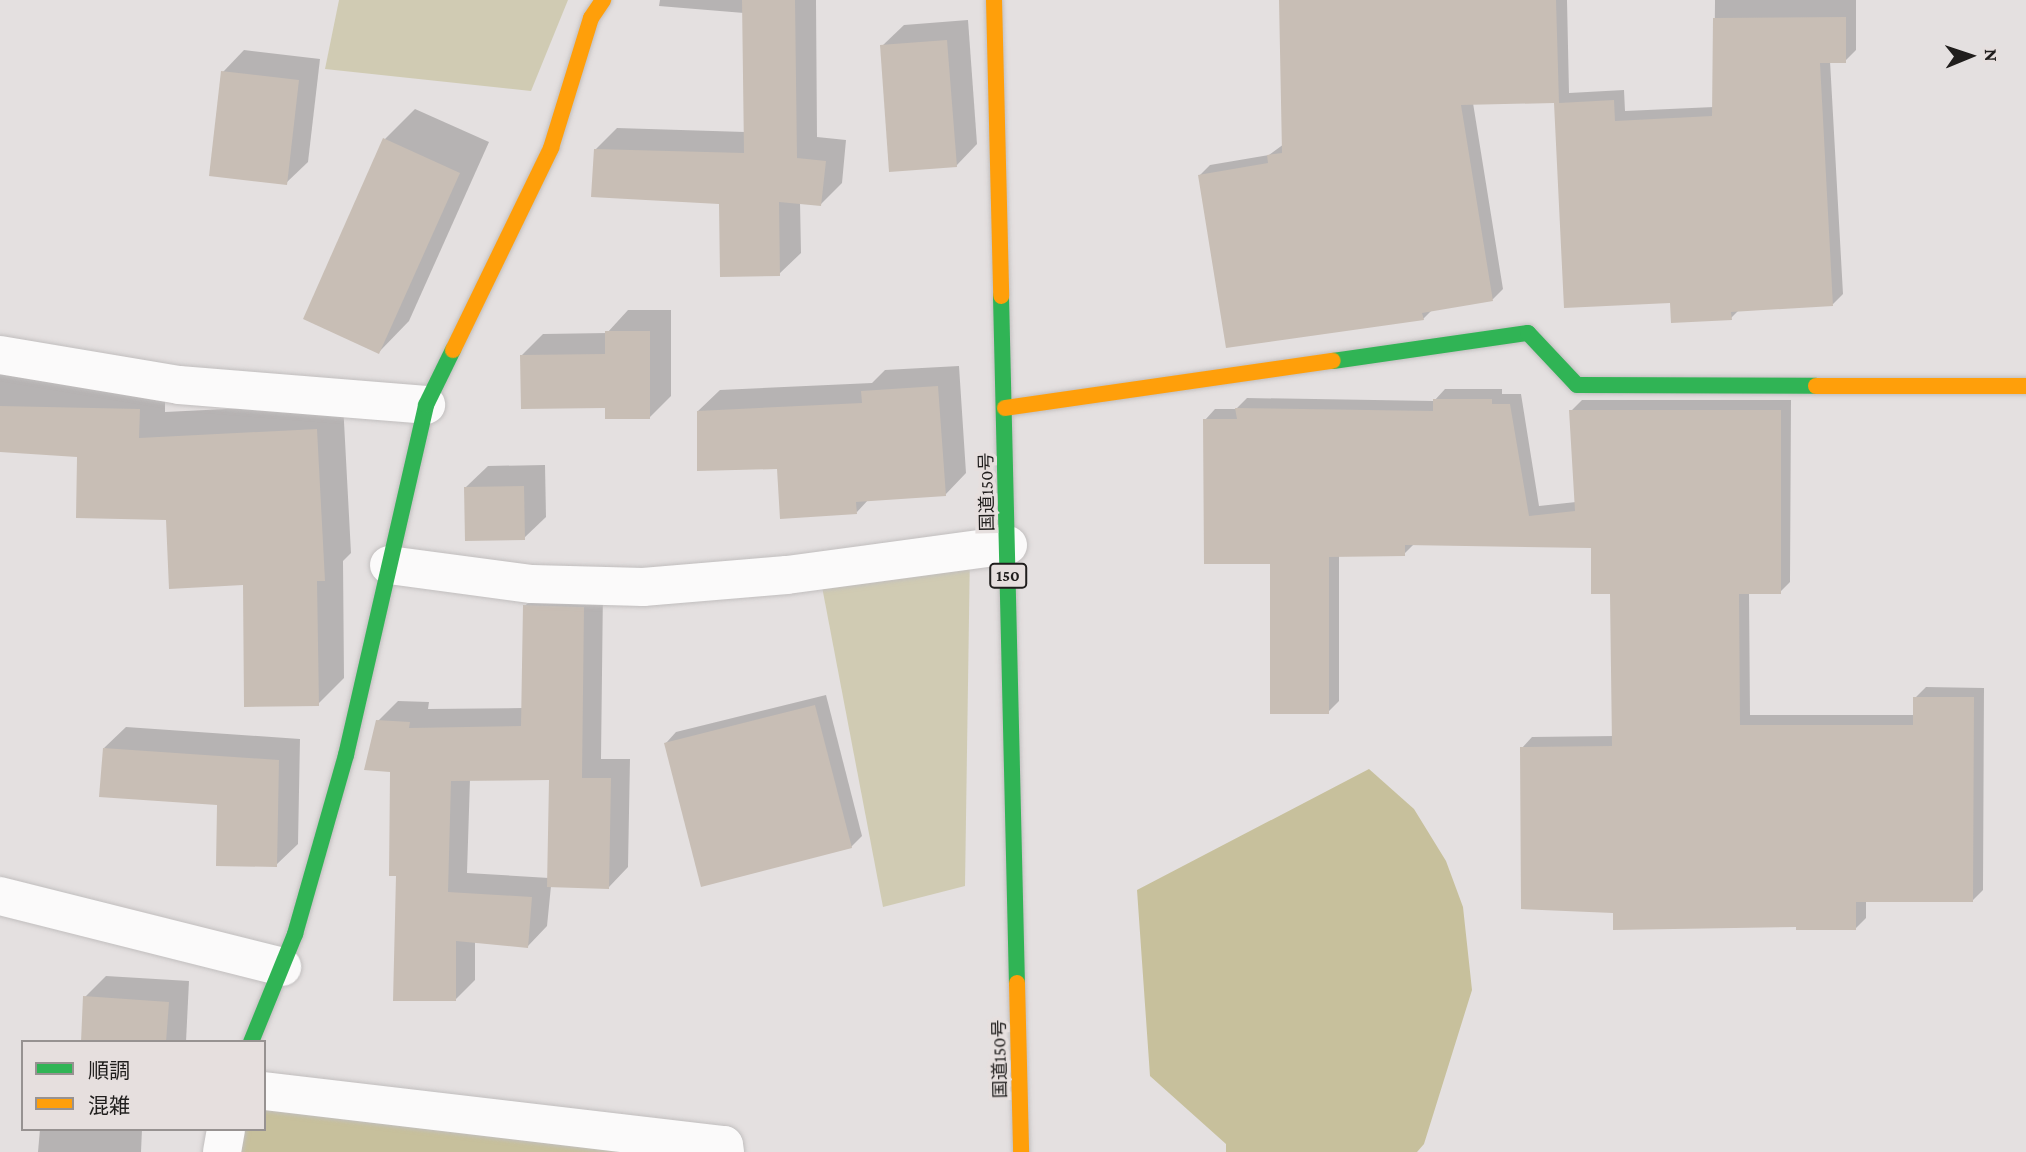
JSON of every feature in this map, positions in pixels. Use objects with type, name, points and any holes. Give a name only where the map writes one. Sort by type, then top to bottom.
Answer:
[{"type":"main road","points":[[252,1040],[282,967],[346,755],[426,405],[551,148],[591,18],[603,0]]},
{"type":"main road","name":"国道150号","points":[[994,0],[1021,1152]]},
{"type":"main road","points":[[1005,408],[1528,333],[1577,385],[2026,386]]},
{"type":"street","points":[[0,355],[179,385],[426,405]]},
{"type":"street","points":[[389,565],[533,584],[643,587],[787,575],[1008,545]]},
{"type":"street","points":[[0,896],[282,967]]},
{"type":"street","points":[[266,1091],[724,1144],[725,1152]]},
{"type":"street","points":[[222,1152],[226,1131]]},
{"type":"shaded area","points":[[339,0],[568,0],[531,91],[325,69]]},
{"type":"shaded area","points":[[970,550],[965,886],[883,907],[819,571]]},
{"type":"shaded area","points":[[1369,769],[1414,809],[1446,861],[1463,907],[1472,990],[1424,1144],[1417,1152],[1226,1152],[1226,1144],[1150,1076],[1137,890]]},
{"type":"shaded area","points":[[266,1105],[725,1152],[227,1152],[228,1131],[266,1131]]},
{"type":"building","points":[[742,0],[795,0],[797,158],[826,161],[821,206],[779,202],[780,276],[720,277],[719,204],[591,197],[594,149],[744,153]]},
{"type":"building","points":[[1279,0],[1556,0],[1559,103],[1614,100],[1615,121],[1712,116],[1713,18],[1846,17],[1846,63],[1820,63],[1833,306],[1731,312],[1732,320],[1671,323],[1670,303],[1564,308],[1554,103],[1461,105],[1493,301],[1422,313],[1424,320],[1226,348],[1198,175],[1268,163],[1267,155],[1282,153]]},
{"type":"building","points":[[947,40],[957,167],[889,172],[880,45]]},
{"type":"building","points":[[221,71],[299,80],[287,185],[209,176]]},
{"type":"building","points":[[383,138],[460,173],[379,354],[303,319]]},
{"type":"building","points":[[605,331],[650,331],[650,419],[605,419],[605,408],[521,409],[520,355],[605,354]]},
{"type":"building","points":[[938,386],[946,496],[856,502],[857,514],[780,519],[777,469],[697,471],[697,411],[862,403],[861,391]]},
{"type":"building","points":[[1433,399],[1492,399],[1492,404],[1510,404],[1529,516],[1575,511],[1569,410],[1781,410],[1781,594],[1739,594],[1740,725],[1913,725],[1913,697],[1974,697],[1973,902],[1856,902],[1856,930],[1796,930],[1796,927],[1613,930],[1613,913],[1521,909],[1520,747],[1612,746],[1610,594],[1591,594],[1591,548],[1405,545],[1405,556],[1329,557],[1329,714],[1270,714],[1270,564],[1204,564],[1203,419],[1237,419],[1235,408],[1433,411]]},
{"type":"building","points":[[0,406],[140,409],[139,438],[317,429],[325,581],[317,581],[319,706],[244,707],[243,585],[169,589],[166,520],[76,518],[77,457],[0,452]]},
{"type":"building","points":[[524,486],[525,540],[465,541],[464,487]]},
{"type":"building","points":[[523,605],[584,607],[582,778],[611,778],[609,889],[547,887],[549,780],[451,781],[448,892],[532,897],[528,948],[456,941],[456,1001],[393,1001],[396,876],[389,876],[390,772],[364,770],[376,720],[410,722],[409,728],[521,726]]},
{"type":"building","points":[[815,705],[852,848],[701,887],[664,743]]},
{"type":"building","points":[[103,748],[279,760],[277,867],[216,866],[217,805],[99,797]]},
{"type":"building","points":[[83,996],[169,1002],[166,1040],[81,1040]]},
{"type":"traffic: fast","points":[[1001,296],[1017,983]]},
{"type":"traffic: fast","points":[[1333,361],[1528,333],[1577,385],[1816,386]]},
{"type":"traffic: fast","points":[[252,1040],[295,934],[346,755],[426,405],[453,350]]},
{"type":"traffic: slow","points":[[453,350],[551,148],[591,18],[603,0]]},
{"type":"traffic: slow","points":[[994,0],[1001,296]]},
{"type":"traffic: slow","points":[[1005,408],[1333,361]]},
{"type":"traffic: slow","points":[[1816,386],[2026,386]]},
{"type":"traffic: slow","points":[[1017,983],[1021,1152]]}]
